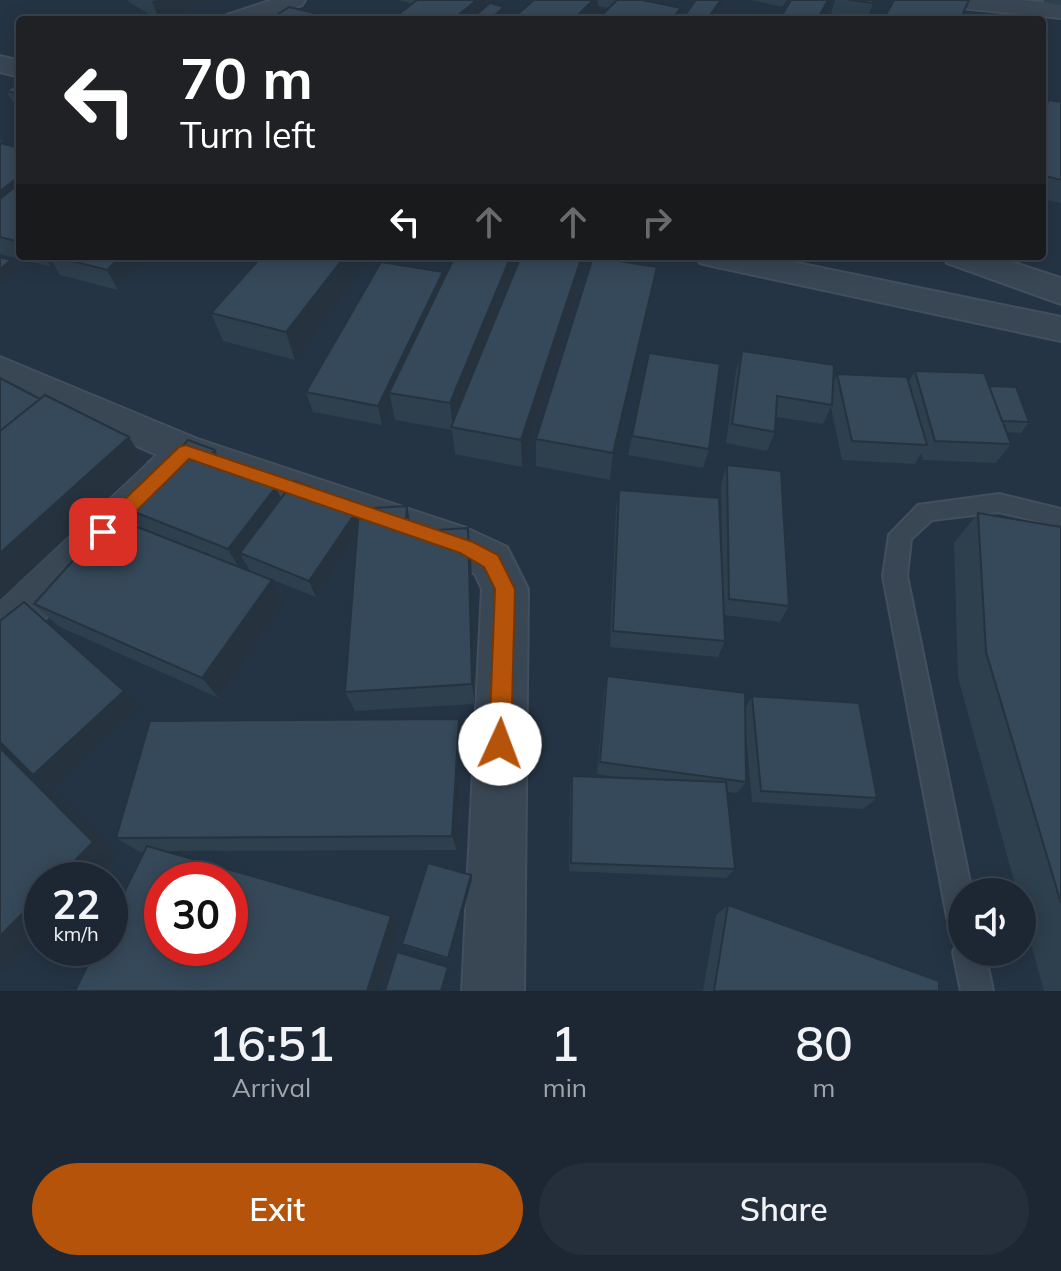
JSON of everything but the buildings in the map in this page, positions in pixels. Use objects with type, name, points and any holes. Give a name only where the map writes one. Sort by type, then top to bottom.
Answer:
[{"type":"street","points":[[247,16],[294,0]]},
{"type":"street","points":[[950,0],[1061,11]]},
{"type":"street","points":[[731,260],[1061,329]]},
{"type":"street","points":[[971,260],[1050,286],[1061,293]]},
{"type":"street","points":[[0,370],[186,451],[466,547],[491,561],[505,589],[493,991]]},
{"type":"street","points":[[0,632],[186,451]]},
{"type":"lane","points":[[954,878],[895,576],[900,535],[926,511],[940,509],[999,503],[1061,518]]},
{"type":"lane","points":[[972,966],[977,991]]},
{"type":"route","points":[[103,532],[186,451],[466,547],[491,561],[505,589],[500,744]]}]
